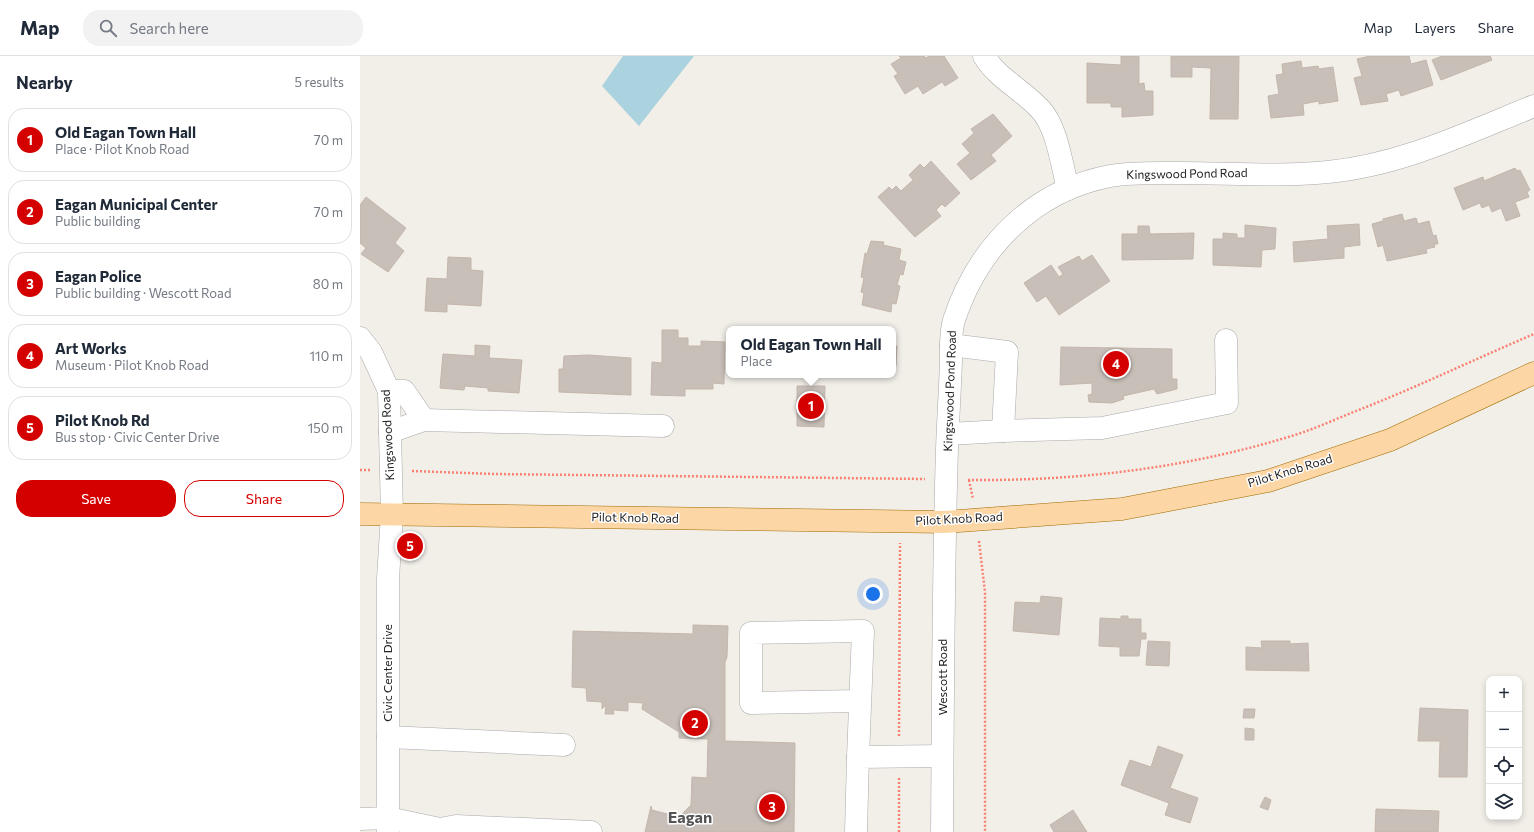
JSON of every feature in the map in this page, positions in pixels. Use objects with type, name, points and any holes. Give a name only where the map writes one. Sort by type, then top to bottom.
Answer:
[{"type":"main road","name":"Pilot Knob Road","points":[[360,514],[945,522],[977,518],[1122,509],[1268,481],[1390,440],[1534,373]]},
{"type":"street","points":[[984,56],[1010,84],[1040,109],[1050,122],[1068,189]]},
{"type":"street","name":"Kingswood Pond Road","points":[[945,522],[952,325],[961,301],[984,258],[999,238],[1031,210],[1068,189],[1102,178],[1131,173],[1289,174],[1326,173],[1364,168],[1399,159],[1434,147],[1534,106]]},
{"type":"street","name":"Kingswood Road","points":[[360,338],[371,352],[389,390],[392,514]]},
{"type":"street","points":[[948,434],[1102,428],[1227,403],[1226,340]]},
{"type":"street","points":[[951,345],[1007,352],[1003,431]]},
{"type":"street","points":[[389,390],[404,391],[424,420]]},
{"type":"street","points":[[390,432],[424,420],[663,426]]},
{"type":"street","name":"Civic Center Drive","points":[[388,825],[388,579],[392,514]]},
{"type":"street","name":"Wescott Road","points":[[942,832],[945,522]]},
{"type":"street","points":[[856,832],[863,631],[751,633],[751,703],[860,701]]},
{"type":"street","points":[[388,737],[564,745]]},
{"type":"street","points":[[858,757],[942,756]]},
{"type":"street","points":[[360,819],[388,825],[441,830],[456,826],[590,832]]},
{"type":"path","points":[[969,480],[977,518],[985,592],[985,832]]},
{"type":"path","points":[[899,832],[901,521]]},
{"type":"water","points":[[623,56],[694,56],[639,126],[602,86]]},
{"type":"building","points":[[899,56],[924,56],[926,58],[929,56],[944,56],[958,78],[945,86],[942,82],[923,94],[918,86],[905,94],[894,76],[898,74],[891,64],[901,58]]},
{"type":"building","points":[[1121,56],[1139,56],[1139,84],[1144,83],[1145,91],[1153,91],[1153,115],[1122,117],[1122,107],[1111,107],[1111,103],[1087,103],[1087,63],[1121,65]]},
{"type":"building","points":[[1171,56],[1239,56],[1238,119],[1210,119],[1211,68],[1192,67],[1192,77],[1171,77]]},
{"type":"building","points":[[1370,56],[1409,56],[1411,64],[1426,60],[1433,85],[1401,96],[1399,90],[1386,94],[1388,101],[1361,105],[1354,78],[1362,76],[1357,59]]},
{"type":"building","points":[[1442,56],[1490,56],[1492,60],[1441,80],[1432,60]]},
{"type":"building","points":[[1301,61],[1302,68],[1318,66],[1319,69],[1333,67],[1338,101],[1319,104],[1319,101],[1303,104],[1304,115],[1271,118],[1268,96],[1279,94],[1276,75],[1283,74],[1282,64]]},
{"type":"building","points":[[993,114],[1012,136],[991,155],[996,161],[971,180],[957,164],[970,153],[962,144],[974,133],[971,129]]},
{"type":"building","points":[[931,161],[960,193],[945,207],[942,204],[936,210],[941,216],[915,237],[878,197],[889,187],[892,190],[896,186],[901,191],[913,180],[909,175],[920,164],[924,168]]},
{"type":"building","points":[[1515,168],[1517,171],[1520,170],[1530,190],[1527,192],[1529,197],[1515,202],[1520,216],[1506,221],[1501,208],[1492,212],[1489,205],[1482,208],[1480,203],[1463,210],[1454,188],[1483,177],[1484,181]]},
{"type":"building","points":[[366,197],[406,228],[395,243],[404,251],[388,272],[361,254],[366,248],[360,243],[360,205]]},
{"type":"building","points":[[1402,214],[1404,221],[1416,218],[1418,224],[1429,221],[1433,236],[1436,235],[1438,244],[1434,244],[1435,247],[1426,249],[1427,253],[1387,261],[1383,245],[1378,247],[1372,224],[1383,221],[1383,219]]},
{"type":"building","points":[[1359,224],[1360,245],[1344,247],[1344,258],[1294,262],[1293,242],[1328,239],[1327,226]]},
{"type":"building","points":[[1245,225],[1276,228],[1275,249],[1262,250],[1261,267],[1213,265],[1213,239],[1223,239],[1223,233],[1237,234],[1237,238],[1245,238]]},
{"type":"building","points":[[1138,226],[1149,226],[1150,234],[1194,233],[1193,259],[1122,260],[1122,234],[1138,234]]},
{"type":"building","points":[[871,241],[884,242],[883,245],[901,249],[899,260],[906,262],[903,275],[900,274],[897,285],[900,286],[896,304],[892,303],[891,312],[862,305],[864,293],[861,292],[864,278],[861,277],[865,253],[867,254]]},
{"type":"building","points":[[1092,255],[1110,281],[1059,315],[1046,296],[1037,302],[1024,283],[1051,265],[1059,277],[1063,274],[1058,267],[1079,256],[1082,261]]},
{"type":"building","points":[[448,257],[471,258],[471,270],[483,271],[481,306],[447,304],[447,312],[425,311],[427,278],[447,279]]},
{"type":"building","points":[[662,330],[678,330],[678,338],[688,338],[688,346],[701,346],[701,341],[725,342],[724,384],[713,383],[713,389],[685,389],[685,396],[651,395],[652,362],[662,363]]},
{"type":"building","points":[[475,345],[490,346],[489,358],[522,360],[519,393],[488,391],[488,388],[465,386],[464,390],[440,388],[443,354],[475,356]]},
{"type":"building","points":[[1061,347],[1172,349],[1172,379],[1177,379],[1177,389],[1157,394],[1154,389],[1123,396],[1124,399],[1112,403],[1089,402],[1088,395],[1092,394],[1092,383],[1060,385]]},
{"type":"building","points":[[588,355],[631,358],[631,395],[559,392],[559,369],[563,369],[564,356]]},
{"type":"building","points":[[797,386],[825,386],[824,427],[797,426]]},
{"type":"building","points":[[1041,596],[1062,598],[1059,635],[1013,631],[1015,602],[1040,603]]},
{"type":"building","points":[[1121,616],[1128,616],[1128,619],[1141,619],[1141,633],[1146,633],[1146,639],[1141,639],[1139,656],[1120,656],[1120,647],[1099,646],[1100,618],[1121,619]]},
{"type":"building","points":[[693,625],[728,626],[727,657],[725,662],[725,741],[795,743],[794,832],[645,832],[651,806],[652,810],[679,817],[691,805],[692,777],[707,778],[708,739],[679,738],[679,732],[642,709],[643,703],[628,702],[628,711],[613,710],[614,714],[605,714],[606,705],[602,709],[602,702],[587,701],[586,688],[572,687],[573,631],[693,634]]},
{"type":"building","points":[[1148,641],[1170,642],[1169,666],[1146,665]]},
{"type":"building","points":[[1261,641],[1290,641],[1290,644],[1308,643],[1309,671],[1246,670],[1246,647],[1262,648]]},
{"type":"building","points":[[1420,708],[1468,710],[1467,777],[1439,777],[1440,741],[1418,741]]},
{"type":"building","points":[[1244,709],[1255,709],[1254,718],[1243,718]]},
{"type":"building","points":[[1245,728],[1254,729],[1254,740],[1245,740]]},
{"type":"building","points":[[1158,746],[1183,755],[1170,788],[1198,798],[1190,823],[1165,815],[1169,803],[1121,785],[1130,760],[1151,767]]},
{"type":"building","points":[[1265,797],[1271,800],[1268,810],[1260,807]]},
{"type":"building","points":[[1376,809],[1439,811],[1438,832],[1375,832]]},
{"type":"building","points":[[1073,810],[1087,832],[1054,832],[1050,825]]},
{"type":"place","name":"Art Works","points":[[1116,364]]},
{"type":"place","name":"Old Eagan Town Hall","points":[[811,406]]},
{"type":"place","name":"Pilot Knob Rd","points":[[410,546]]},
{"type":"place","name":"Eagan Municipal Center","points":[[695,723]]},
{"type":"place","name":"Eagan Police","points":[[772,807]]},
{"type":"district","name":"Eagan","points":[[690,817]]}]
